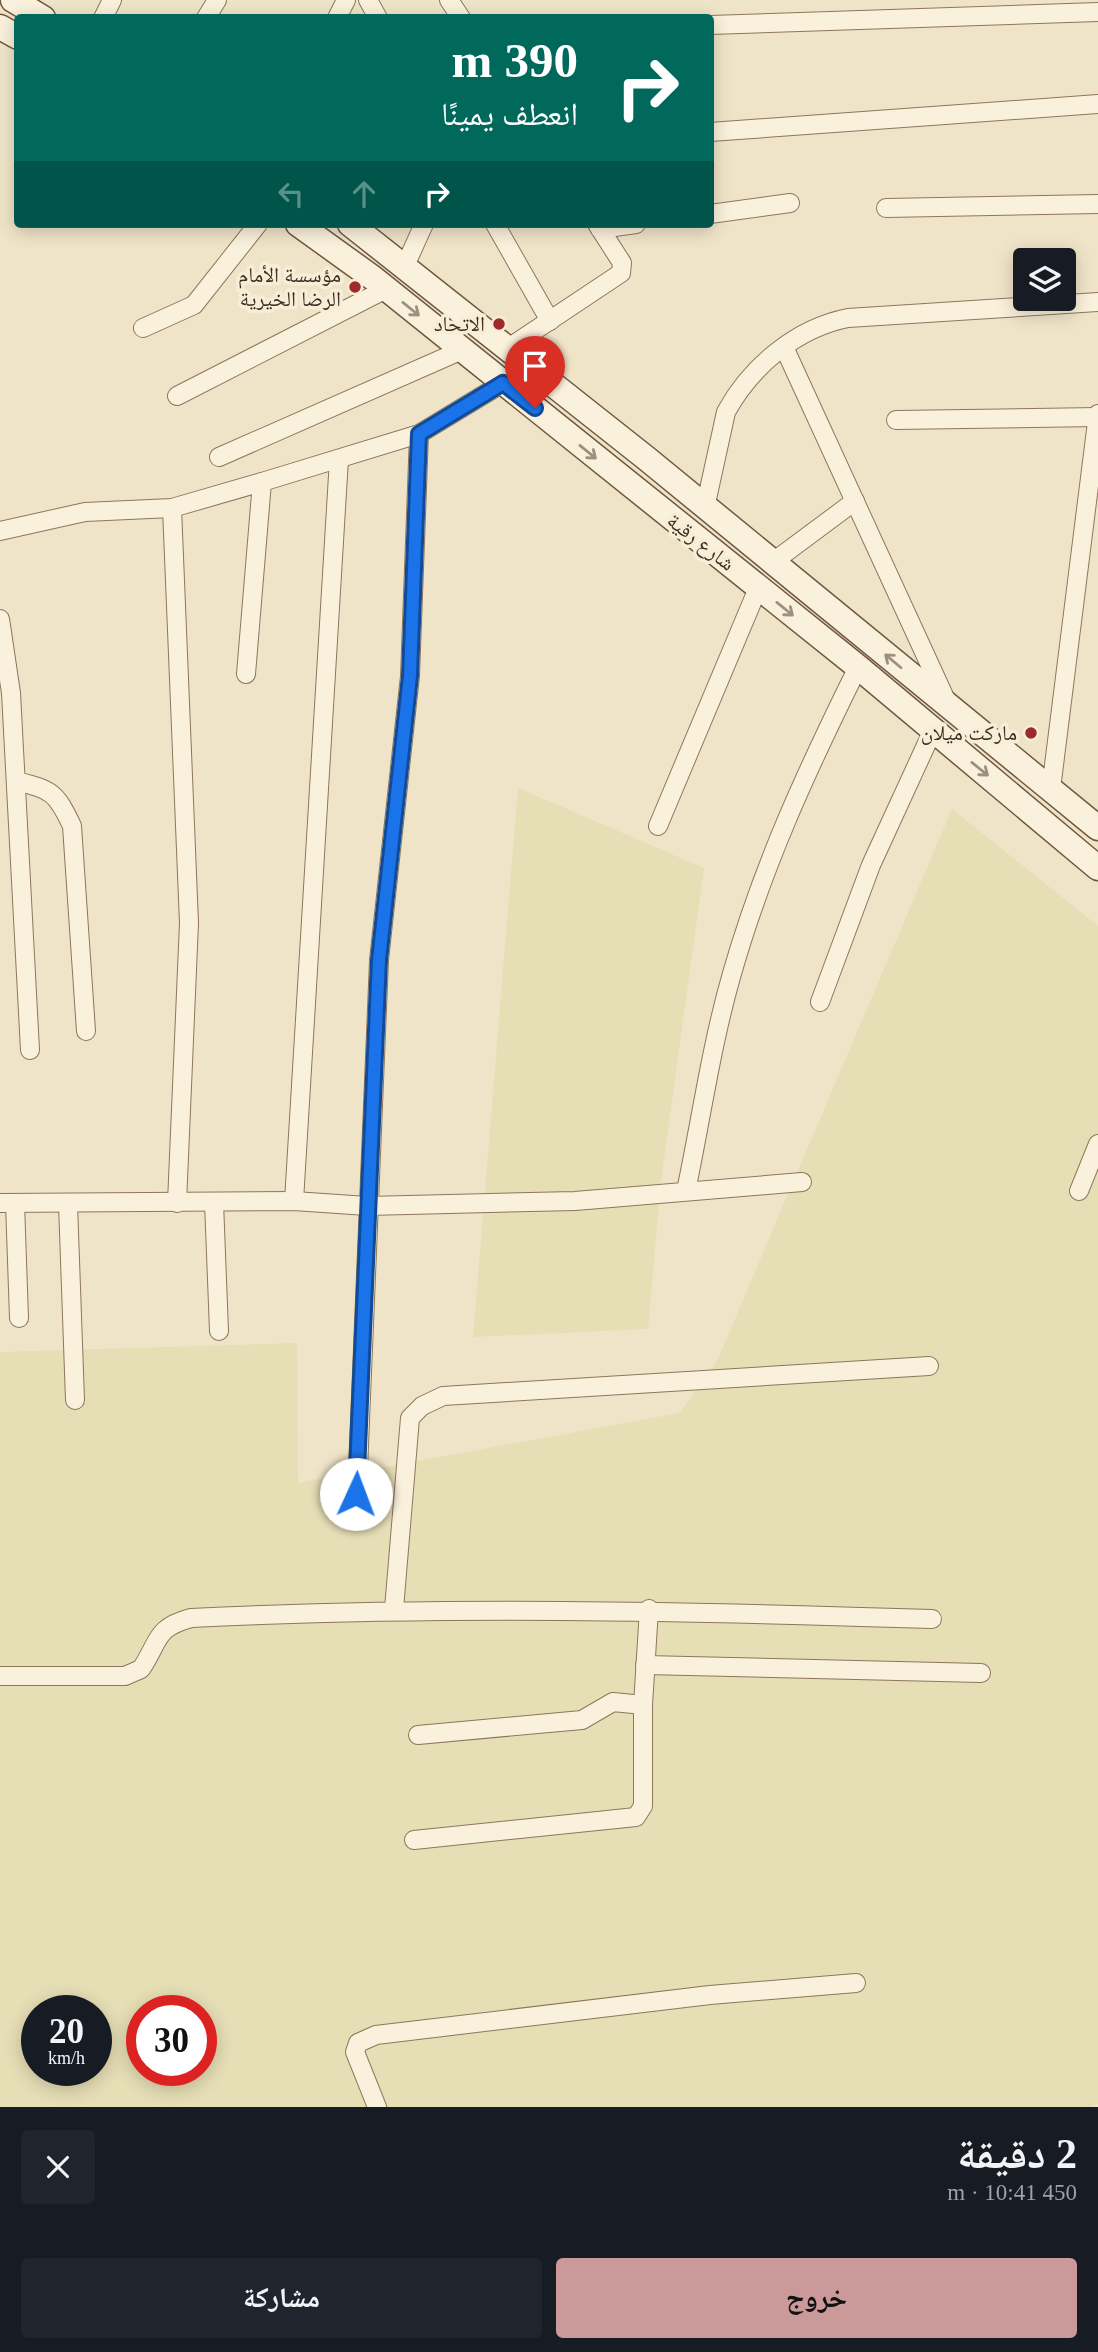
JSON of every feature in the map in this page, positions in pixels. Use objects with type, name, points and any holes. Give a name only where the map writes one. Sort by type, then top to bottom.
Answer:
[{"type":"street","points":[[714,25],[1058,6],[1098,12]]},
{"type":"street","points":[[714,132],[1098,104]]},
{"type":"street","points":[[714,213],[790,202]]},
{"type":"street","points":[[886,208],[1098,204]]},
{"type":"street","points":[[143,328],[194,305],[255,228]]},
{"type":"street","name":"شارع رقية","points":[[303,228],[386,289],[687,533],[858,667],[1098,868]]},
{"type":"street","name":"شارع رقية","points":[[355,228],[646,458],[1098,828]]},
{"type":"street","points":[[405,265],[423,228]]},
{"type":"street","points":[[497,228],[550,321]]},
{"type":"street","points":[[507,349],[621,273],[622,263],[599,228]]},
{"type":"street","points":[[177,396],[386,289]]},
{"type":"street","points":[[687,533],[684,523],[688,514],[696,508],[705,508],[726,412],[752,374],[784,347],[825,324],[848,318],[1098,302]]},
{"type":"street","points":[[784,347],[949,707]]},
{"type":"street","points":[[219,457],[462,350]]},
{"type":"street","points":[[0,531],[85,512],[172,508],[262,482],[419,434],[503,383]]},
{"type":"street","points":[[896,420],[1098,416],[1089,551],[1051,789]]},
{"type":"street","points":[[356,1494],[379,960],[410,676],[419,434]]},
{"type":"street","points":[[626,483],[636,484],[646,478],[650,468],[646,458]]},
{"type":"street","points":[[294,1201],[340,459]]},
{"type":"street","points":[[246,674],[262,482]]},
{"type":"street","points":[[773,562],[855,501]]},
{"type":"street","points":[[172,508],[190,923],[177,1203]]},
{"type":"street","points":[[658,826],[758,588]]},
{"type":"street","points":[[0,619],[11,693],[30,1049]]},
{"type":"street","points":[[685,1191],[731,979],[762,881],[797,790],[858,667]]},
{"type":"street","points":[[820,1002],[871,865],[933,730]]},
{"type":"street","points":[[16,781],[45,788],[59,797],[72,826],[86,1031]]},
{"type":"street","points":[[1079,1191],[1098,1144]]},
{"type":"street","points":[[19,1318],[8,1203],[294,1201],[367,1206],[575,1200],[802,1182]]},
{"type":"street","points":[[214,1202],[219,1331]]},
{"type":"street","points":[[68,1204],[75,1400]]},
{"type":"street","points":[[394,1609],[410,1418],[422,1406],[443,1396],[929,1366]]},
{"type":"street","points":[[0,1676],[125,1675],[141,1669],[158,1634],[171,1623],[191,1618],[394,1609],[649,1609],[932,1619]]},
{"type":"street","points":[[414,1840],[636,1817],[643,1806],[643,1705],[649,1609]]},
{"type":"street","points":[[645,1665],[981,1674]]},
{"type":"street","points":[[418,1735],[583,1720],[613,1702],[643,1705]]},
{"type":"street","points":[[377,2107],[355,2052],[358,2043],[376,2035],[710,1996],[856,1983]]},
{"type":"shaded area","points":[[518,788],[704,868],[661,1181],[648,1329],[473,1337]]},
{"type":"shaded area","points":[[952,809],[1098,926],[1098,2104],[1090,2107],[0,2107],[0,1352],[297,1343],[298,1483],[679,1413],[717,1361]]},
{"type":"place","name":"مؤسسة الأمام الرضا الخيرية","points":[[355,287]]},
{"type":"place","name":"الاتحاد","points":[[499,324]]},
{"type":"place","name":"ماركت ميلان","points":[[1031,733]]},
{"type":"route","points":[[356,1494],[379,960],[410,676],[419,434],[503,383],[535,408]]}]
